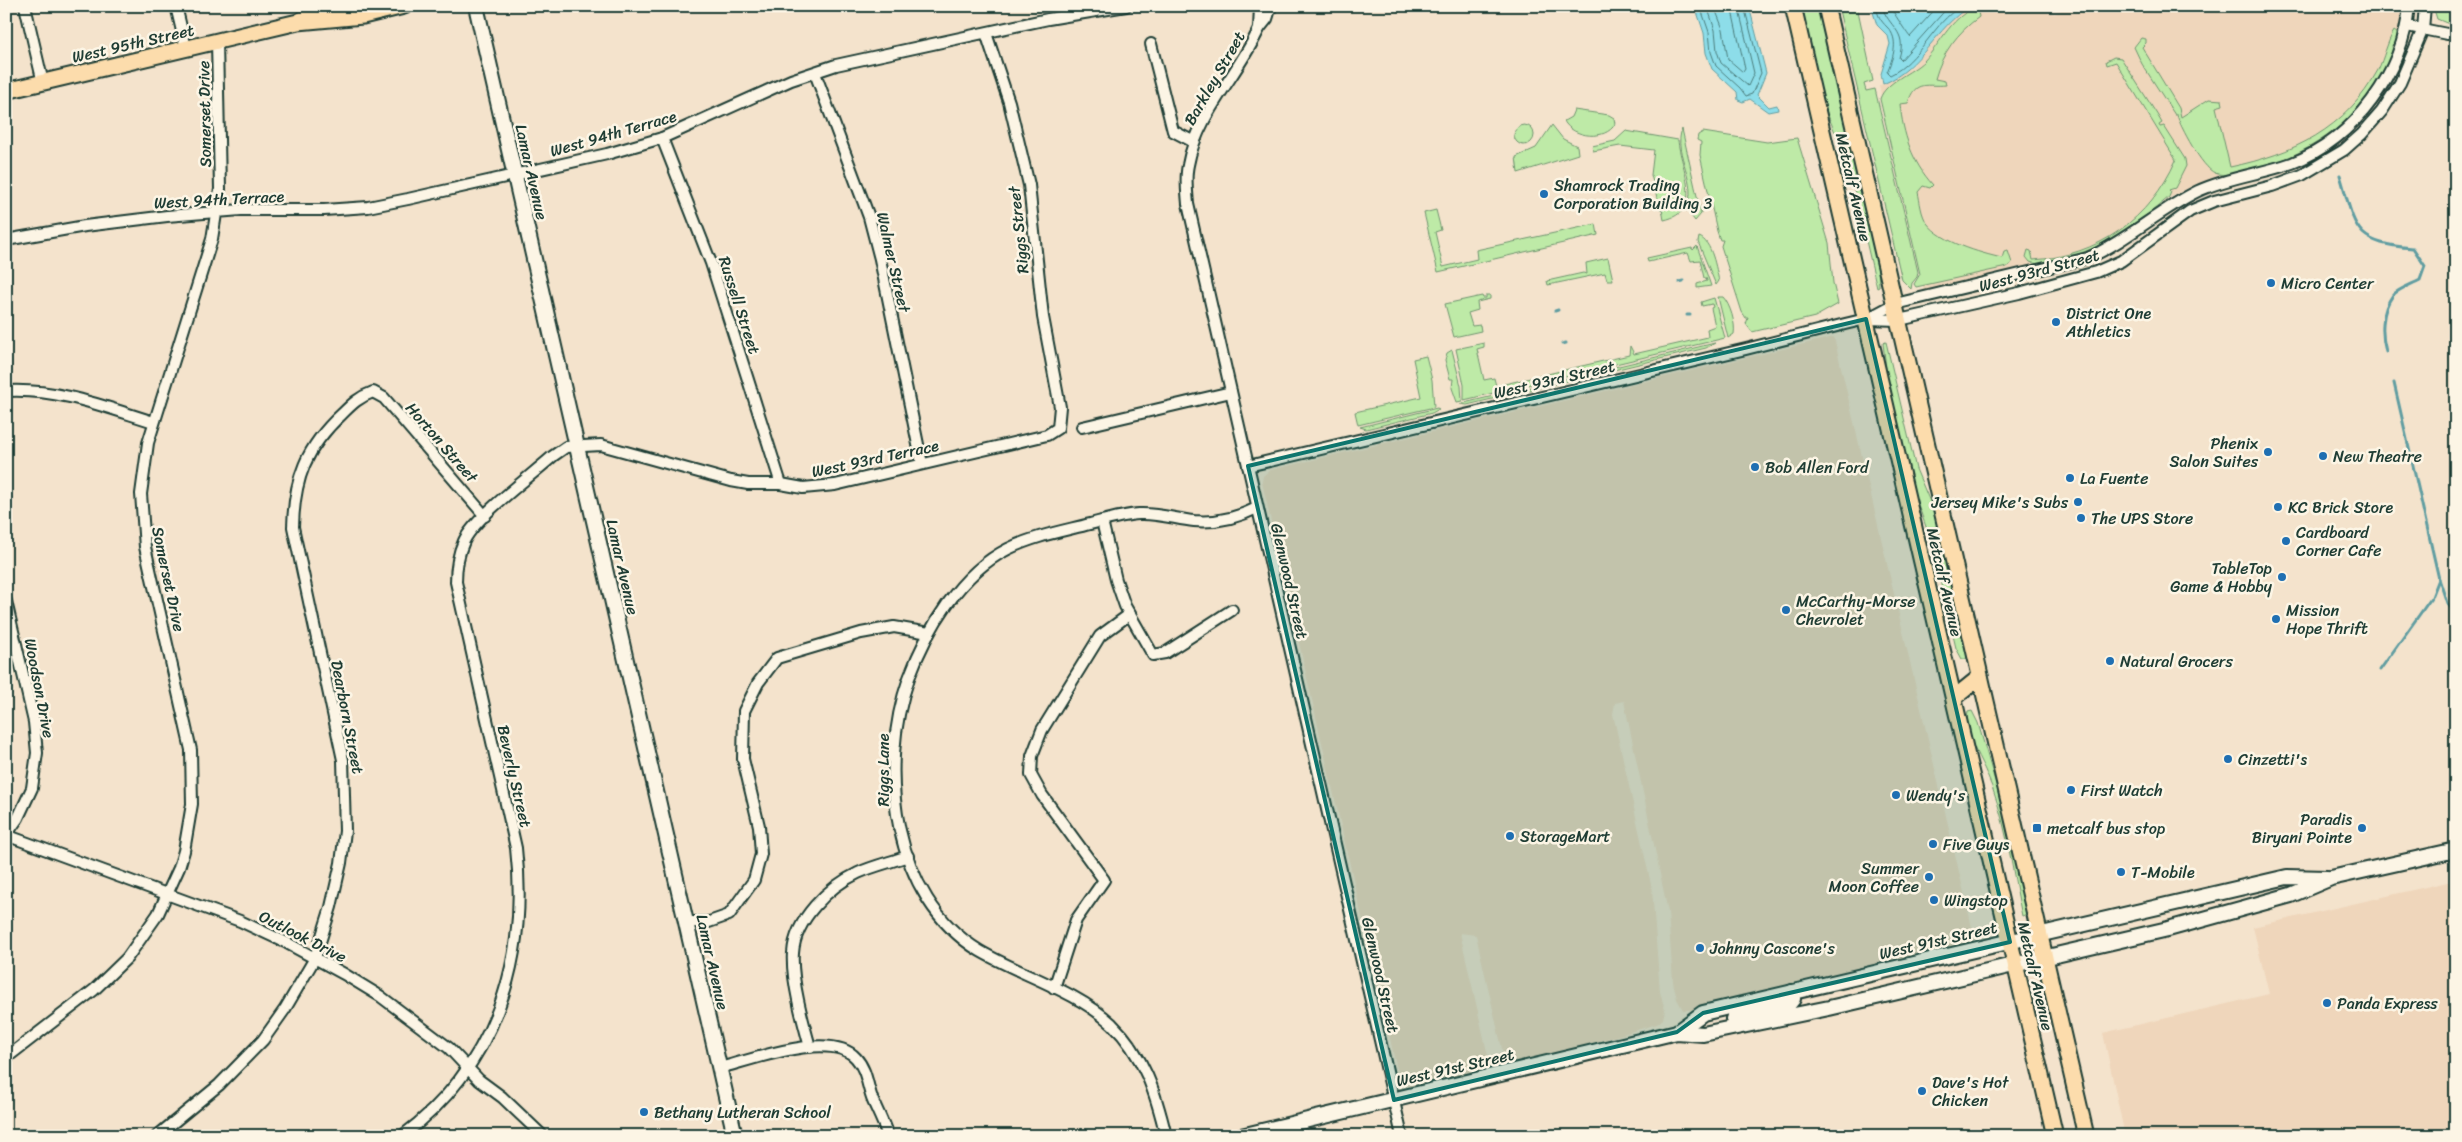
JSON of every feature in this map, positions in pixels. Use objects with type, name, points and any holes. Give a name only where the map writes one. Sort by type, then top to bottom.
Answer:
[{"type":"main road","name":"West 95th Street","points":[[6,91],[298,22],[363,16],[404,6]]},
{"type":"main road","name":"Metcalf Avenue","points":[[1793,6],[2055,1136]]},
{"type":"main road","name":"Metcalf Avenue","points":[[1826,6],[2086,1136]]},
{"type":"main road","name":"West 95th Street","points":[[298,22],[324,7]]},
{"type":"main road","points":[[1954,698],[1980,677]]},
{"type":"main road","points":[[1954,698],[1984,692]]},
{"type":"street","points":[[25,6],[43,83]]},
{"type":"street","points":[[176,6],[186,48]]},
{"type":"street","name":"Lamar Avenue","points":[[476,6],[735,1136]]},
{"type":"street","name":"West 94th Terrace","points":[[6,240],[85,226],[216,212],[241,210],[324,210],[368,207],[607,154],[662,138],[792,80],[815,72],[872,57],[1048,19],[1126,6]]},
{"type":"street","name":"Barkley Street","points":[[1259,29],[1260,6]]},
{"type":"street","name":"Barkley Street","points":[[1194,142],[1202,123],[1259,29],[1267,20],[1270,6]]},
{"type":"street","name":"West 93rd Street","points":[[1248,466],[1866,319],[1895,304],[2088,258],[2110,248],[2158,213],[2208,186],[2267,171],[2300,159],[2336,137],[2353,123],[2389,73],[2407,26],[2409,6]]},
{"type":"street","name":"West 93rd Street","points":[[1866,319],[1899,320],[2019,293],[2096,272],[2121,261],[2190,211],[2214,201],[2272,186],[2307,172],[2344,150],[2362,134],[2382,111],[2400,83],[2423,29],[2425,6]]},
{"type":"street","points":[[2407,26],[2448,34],[2456,33]]},
{"type":"street","name":"Riggs Street","points":[[986,33],[1014,117],[1029,185],[1043,317],[1060,407],[1058,428]]},
{"type":"street","name":"Somerset Drive","points":[[6,1058],[107,979],[148,931],[168,895],[179,868],[188,834],[192,776],[191,750],[145,547],[142,522],[142,494],[145,458],[154,422],[212,240],[220,189],[217,41]]},
{"type":"street","points":[[1151,44],[1173,131],[1194,142]]},
{"type":"street","name":"Walmer Street","points":[[815,72],[858,183],[871,224],[880,259],[922,464]]},
{"type":"street","name":"Russell Street","points":[[662,138],[711,262],[781,484]]},
{"type":"street","name":"Glenwood Street","points":[[1194,142],[1188,166],[1188,204],[1402,1136]]},
{"type":"street","points":[[2300,159],[2307,172]]},
{"type":"street","points":[[6,391],[30,390],[55,393],[154,422]]},
{"type":"street","name":"Horton Street","points":[[373,392],[384,398],[485,516]]},
{"type":"street","name":"Dearborn Street","points":[[157,1136],[225,1079],[263,1040],[285,1009],[315,958],[331,907],[341,863],[345,831],[346,797],[343,760],[335,716],[296,550],[293,527],[293,503],[302,468],[312,448],[331,423],[360,397],[373,392]]},
{"type":"street","points":[[1082,426],[1231,392]]},
{"type":"street","name":"West 93rd Terrace","points":[[578,446],[601,445],[731,481],[748,484],[781,484],[803,488],[836,485],[1047,435],[1058,428]]},
{"type":"street","name":"Beverly Street","points":[[402,1136],[439,1103],[454,1086],[490,1033],[499,1009],[516,945],[520,907],[516,848],[456,582],[456,567],[462,545],[472,529],[485,516],[553,456],[566,447],[578,446]]},
{"type":"street","name":"Riggs Lane","points":[[1166,1136],[1152,1085],[1140,1060],[1127,1041],[1110,1023],[1088,1006],[980,951],[958,935],[940,917],[927,899],[908,856],[897,814],[894,783],[895,748],[905,690],[929,633],[964,584],[995,557],[1034,538],[1137,514],[1156,514],[1195,521],[1214,521],[1237,518],[1257,508]]},
{"type":"street","points":[[1102,521],[1116,580],[1130,614],[1154,655],[1165,653],[1232,610]]},
{"type":"street","name":"Woodson Drive","points":[[6,600],[34,722],[38,753],[32,788],[18,818],[6,835]]},
{"type":"street","points":[[1054,988],[1076,920],[1104,880],[1042,795],[1032,775],[1032,756],[1042,730],[1100,636],[1130,614]]},
{"type":"street","points":[[686,922],[709,922],[729,916],[754,880],[761,854],[759,826],[743,759],[744,711],[758,682],[777,658],[861,633],[894,627],[929,633]]},
{"type":"street","name":"Outlook Drive","points":[[6,835],[240,921],[315,958],[380,996],[449,1048],[479,1080],[497,1093],[544,1136]]},
{"type":"street","name":"West 91st Street","points":[[1241,1136],[1677,1032],[1703,1034],[1800,1014],[2168,929],[2291,895],[2331,878],[2456,850]]},
{"type":"street","points":[[810,1047],[792,960],[794,943],[800,928],[828,894],[848,879],[865,870],[908,856]]},
{"type":"street","name":"West 91st Street","points":[[1677,1032],[1703,1013],[1858,976],[2287,877],[2331,878]]},
{"type":"street","points":[[1800,1014],[1799,998],[1845,987],[1858,976]]},
{"type":"street","points":[[1714,1032],[1718,1023],[1788,1005],[1793,999],[1792,992]]},
{"type":"street","points":[[720,1068],[810,1047],[836,1046],[856,1058],[864,1070],[873,1100],[888,1136]]},
{"type":"highlighted area","points":[[1866,319],[2010,942],[1703,1013],[1677,1032],[1394,1100],[1248,466]]},
{"type":"shaded area","points":[[1970,6],[2038,6],[2040,10],[2055,14],[2067,6],[2404,6],[2401,28],[2392,53],[2364,101],[2334,131],[2309,149],[2277,162],[2223,175],[2196,184],[2165,200],[2147,216],[2086,252],[1924,291],[1879,86],[1912,67],[1947,23]]},
{"type":"shaded area","points":[[1834,337],[1975,940],[1953,949],[1691,1010],[1683,1010],[1677,999],[1673,982],[1668,912],[1624,701],[1615,703],[1613,714],[1652,889],[1660,992],[1665,1010],[1663,1019],[1657,1024],[1583,1046],[1510,1063],[1504,1058],[1476,935],[1460,933],[1491,1069],[1413,1087],[1402,1083],[1397,1069],[1262,482],[1263,476],[1270,470]]},
{"type":"shaded area","points":[[2456,880],[2456,1136],[2125,1136],[2103,1033],[2269,994],[2253,927]]},
{"type":"green space","points":[[1801,6],[1819,6],[1878,267],[1879,287],[1877,288],[1848,163],[1824,106]]},
{"type":"green space","points":[[1838,6],[1857,6],[1873,81],[1864,84],[1866,91],[1875,89],[1918,272],[1911,289],[1902,280]]},
{"type":"green space","points":[[2433,6],[2456,6],[2456,23],[2449,24],[2437,19]]},
{"type":"green space","points":[[1979,7],[1981,10],[1978,12],[1979,17],[1951,44],[1938,70],[1935,79],[1945,81],[1946,85],[1918,87],[1914,90],[1908,103],[1900,104],[1901,115],[1906,137],[1914,157],[1933,185],[1930,188],[1923,186],[1918,192],[1922,212],[1927,223],[1942,236],[1972,250],[2002,258],[2004,252],[2008,251],[2012,263],[2007,267],[1916,287],[1914,284],[1920,274],[1880,99],[1887,88],[1924,61],[1948,29],[1962,15]]},
{"type":"green space","points":[[2394,31],[2397,33],[2396,44],[2392,45],[2391,54],[2385,69],[2374,89],[2344,122],[2327,136],[2288,158],[2245,171],[2226,174],[2215,173],[2210,170],[2198,155],[2182,128],[2177,115],[2175,115],[2142,64],[2134,47],[2141,38],[2146,39],[2146,43],[2142,47],[2179,108],[2181,117],[2209,99],[2222,100],[2223,105],[2216,107],[2230,167],[2275,155],[2316,136],[2334,123],[2365,91],[2378,70]]},
{"type":"green space","points":[[2114,57],[2121,58],[2162,123],[2159,125],[2160,127],[2164,126],[2185,159],[2186,166],[2175,188],[2169,190],[2171,192],[2169,197],[2119,235],[2076,255],[2045,263],[2030,262],[2026,257],[2028,250],[2031,251],[2033,260],[2057,257],[2079,251],[2119,231],[2152,200],[2176,160],[2116,62],[2107,65],[2106,61]]},
{"type":"green space","points":[[1574,110],[1609,115],[1614,118],[1615,124],[1605,133],[1597,135],[1582,134],[1568,127],[1564,121],[1571,117]]},
{"type":"green space","points":[[1524,125],[1531,128],[1534,135],[1531,142],[1524,145],[1517,142],[1514,135],[1517,128]]},
{"type":"green space","points":[[1552,125],[1563,139],[1577,146],[1578,154],[1518,173],[1516,157],[1536,148]]},
{"type":"green space","points":[[1682,129],[1701,214],[1695,221],[1686,209],[1690,189],[1680,149]]},
{"type":"green space","points":[[1626,131],[1678,140],[1688,187],[1684,208],[1677,215],[1664,220],[1662,209],[1660,209],[1651,175],[1654,150],[1620,146],[1593,151],[1592,146],[1615,141]]},
{"type":"green space","points":[[1703,132],[1767,142],[1797,138],[1829,243],[1833,283],[1838,304],[1815,317],[1752,332],[1746,324],[1748,318],[1742,312],[1721,246],[1723,240],[1720,240],[1717,231],[1700,155],[1701,142],[1697,140],[1698,135]]},
{"type":"green space","points":[[1436,210],[1441,230],[1435,232],[1443,267],[1477,259],[1476,250],[1596,224],[1598,235],[1438,272],[1424,213]]},
{"type":"green space","points":[[1699,237],[1707,244],[1713,256],[1719,281],[1716,285],[1698,242]]},
{"type":"green space","points":[[1697,246],[1711,286],[1697,288],[1697,284],[1707,281],[1704,278],[1700,260],[1691,261],[1688,253],[1648,262],[1647,258],[1692,248],[1693,250]]},
{"type":"green space","points":[[1608,258],[1613,280],[1607,280],[1605,273],[1548,285],[1547,281],[1583,273],[1587,274],[1586,263]]},
{"type":"green space","points":[[1486,295],[1490,295],[1490,299],[1477,302],[1478,310],[1468,313],[1472,326],[1480,325],[1481,331],[1454,337],[1445,304],[1482,296],[1486,298]]},
{"type":"green space","points":[[1718,297],[1723,297],[1726,300],[1733,320],[1734,334],[1728,338]]},
{"type":"green space","points":[[1714,298],[1725,338],[1464,400],[1464,385],[1456,349],[1484,343],[1484,347],[1477,349],[1484,380],[1494,378],[1496,386],[1629,355],[1630,346],[1634,354],[1708,337],[1707,329],[1715,326],[1711,308],[1713,307],[1712,304],[1702,306],[1701,302]]},
{"type":"green space","points":[[1886,342],[1916,469],[1936,516],[1966,646],[1967,659],[1962,659],[1956,648],[1930,538],[1915,496],[1887,376],[1883,343]]},
{"type":"green space","points":[[1715,343],[1706,348],[1467,405],[1460,404]]},
{"type":"green space","points":[[1452,350],[1461,386],[1462,401],[1457,402],[1452,388],[1453,379],[1450,379],[1445,360],[1447,353]]},
{"type":"green space","points":[[1426,356],[1432,380],[1434,407],[1358,425],[1355,412],[1421,397],[1413,359]]},
{"type":"green space","points":[[1439,409],[1432,413],[1366,429],[1360,427]]},
{"type":"green space","points":[[1972,711],[1978,723],[2009,829],[2027,914],[2022,916],[1998,804],[1968,727],[1968,712]]},
{"type":"water","points":[[1695,6],[1749,6],[1766,73],[1757,95],[1769,107],[1777,105],[1778,110],[1768,112],[1750,99],[1743,102],[1738,100],[1737,92],[1712,69],[1706,53],[1704,33]]},
{"type":"water","points":[[1871,6],[1970,6],[1947,25],[1908,68],[1883,84],[1881,74],[1890,44],[1888,36],[1877,25]]},
{"type":"waterway","points":[[2340,175],[2354,220],[2360,230],[2367,237],[2378,242],[2413,248],[2425,266],[2420,280],[2398,291],[2389,301],[2383,323],[2383,338],[2386,352]]},
{"type":"waterway","points":[[1679,282],[1683,281]]},
{"type":"waterway","points":[[1562,344],[1566,343]]},
{"type":"waterway","points":[[2394,383],[2439,579],[2447,603],[2456,614]]},
{"type":"waterway","points":[[2380,670],[2432,597],[2439,579]]},
{"type":"place","name":"Shamrock Trading Corporation Building 3","points":[[1544,194]]},
{"type":"place","name":"Micro Center","points":[[2271,283]]},
{"type":"place","name":"District One Athletics","points":[[2056,322]]},
{"type":"place","name":"Phenix Salon Suites","points":[[2268,452]]},
{"type":"place","name":"New Theatre","points":[[2323,456]]},
{"type":"place","name":"Bob Allen Ford","points":[[1755,467]]},
{"type":"place","name":"La Fuente","points":[[2070,478]]},
{"type":"place","name":"Jersey Mike's Subs","points":[[2078,502]]},
{"type":"place","name":"KC Brick Store","points":[[2278,507]]},
{"type":"place","name":"The UPS Store","points":[[2081,518]]},
{"type":"place","name":"Cardboard Corner Cafe","points":[[2286,541]]},
{"type":"place","name":"TableTop Game & Hobby","points":[[2282,577]]},
{"type":"place","name":"McCarthy-Morse Chevrolet","points":[[1786,610]]},
{"type":"place","name":"Mission Hope Thrift","points":[[2276,619]]},
{"type":"place","name":"Natural Grocers","points":[[2110,661]]},
{"type":"place","name":"Cinzetti's","points":[[2228,759]]},
{"type":"place","name":"First Watch","points":[[2071,790]]},
{"type":"place","name":"Wendy's","points":[[1896,795]]},
{"type":"place","name":"metcalf bus stop","points":[[2037,828]]},
{"type":"place","name":"Paradis Biryani Pointe","points":[[2362,828]]},
{"type":"place","name":"StorageMart","points":[[1510,836]]},
{"type":"place","name":"Five Guys","points":[[1933,844]]},
{"type":"place","name":"T-Mobile","points":[[2121,872]]},
{"type":"place","name":"Summer Moon Coffee","points":[[1929,877]]},
{"type":"place","name":"Wingstop","points":[[1934,900]]},
{"type":"place","name":"Johnny Cascone's","points":[[1700,948]]},
{"type":"place","name":"Panda Express","points":[[2327,1003]]},
{"type":"place","name":"Dave's Hot Chicken","points":[[1922,1091]]},
{"type":"place","name":"Bethany Lutheran School","points":[[644,1112]]}]
